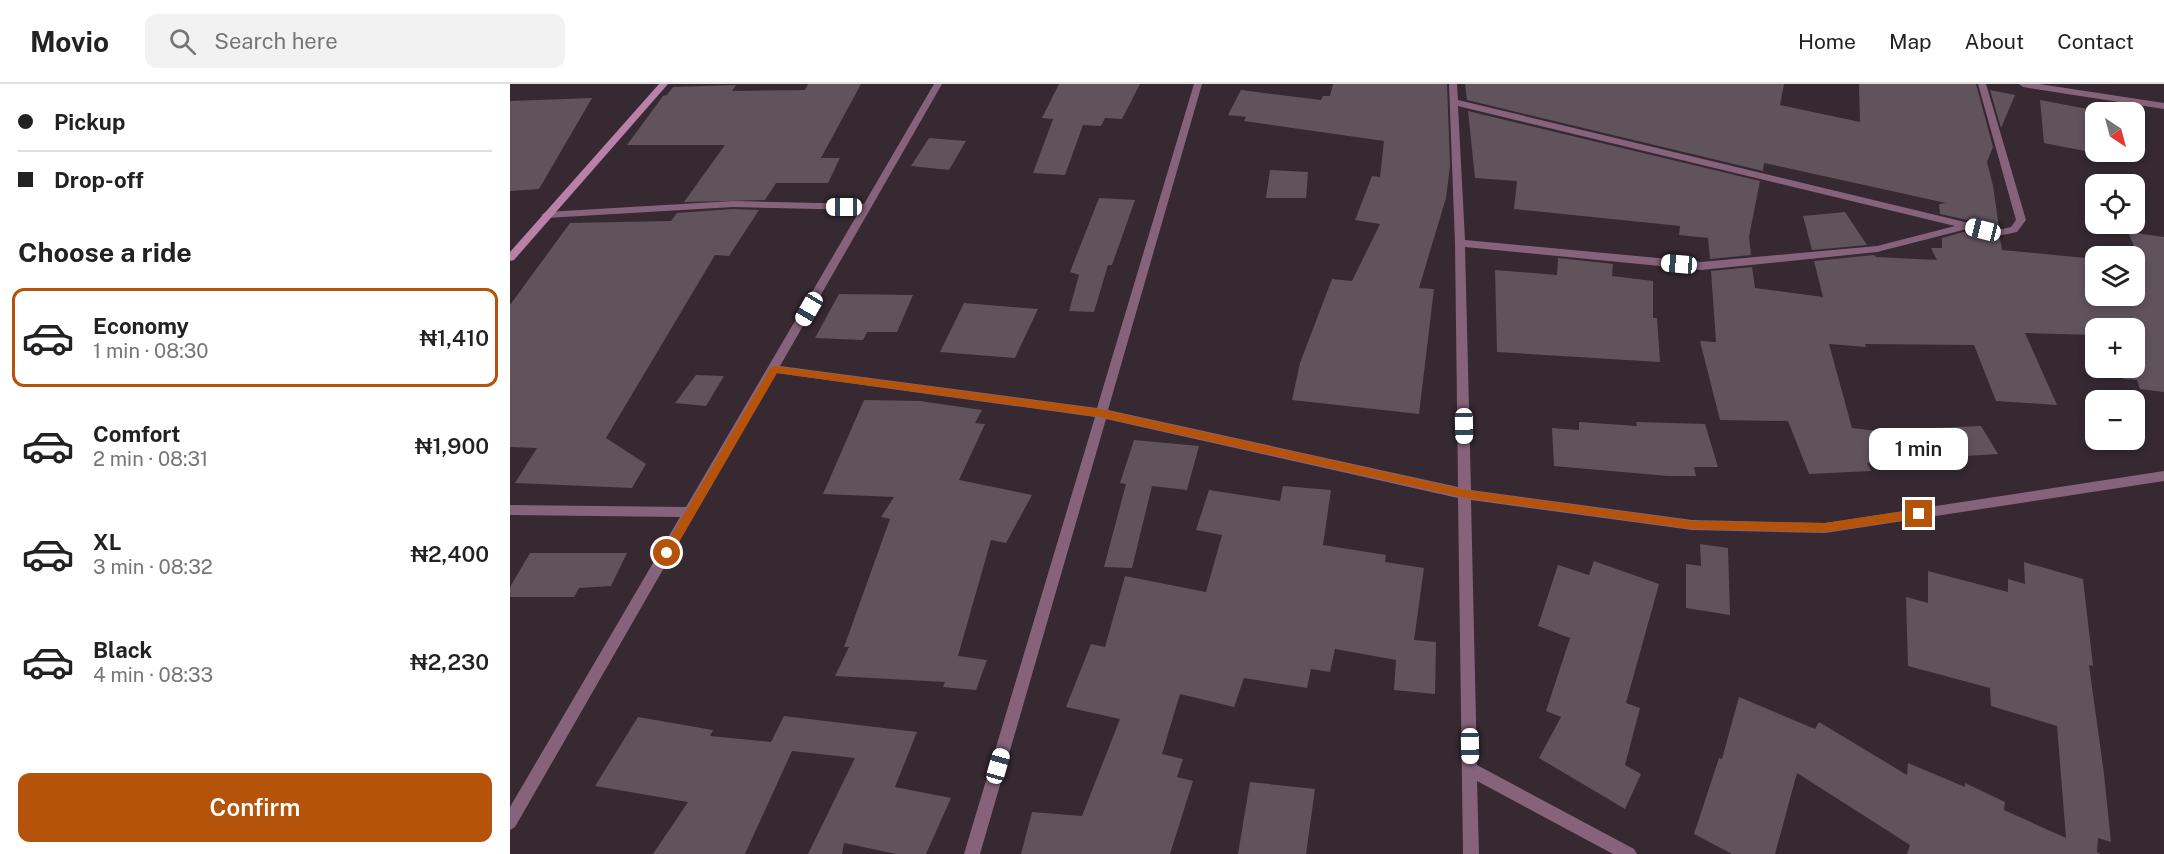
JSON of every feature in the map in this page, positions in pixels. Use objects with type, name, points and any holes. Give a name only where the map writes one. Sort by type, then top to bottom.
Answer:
[{"type":"street","points":[[510,258],[664,84]]},
{"type":"street","points":[[510,822],[938,84]]},
{"type":"street","points":[[972,854],[1198,84]]},
{"type":"street","points":[[1453,84],[1460,243],[1472,854]]},
{"type":"street","points":[[1454,102],[1998,233],[2014,230],[2021,220],[1982,84]]},
{"type":"street","points":[[2023,84],[2164,106]]},
{"type":"street","points":[[546,215],[733,204],[867,207]]},
{"type":"street","points":[[1460,243],[1701,266],[1877,249],[1967,226]]},
{"type":"street","points":[[774,369],[1100,413],[1466,494],[1692,525],[1825,528],[2164,476]]},
{"type":"street","points":[[510,510],[691,512]]},
{"type":"street","points":[[1470,769],[1629,854]]},
{"type":"building","points":[[808,84],[861,84],[821,158],[840,158],[828,183],[776,183],[765,200],[684,202],[725,145],[627,145],[663,96],[667,95],[673,87],[736,85],[732,91],[805,90]]},
{"type":"building","points":[[1059,84],[1140,84],[1122,119],[1105,118],[1101,126],[1083,125],[1065,175],[1033,173],[1053,119],[1042,118]]},
{"type":"building","points":[[1333,84],[1447,84],[1450,166],[1446,198],[1419,288],[1434,289],[1419,414],[1292,400],[1300,363],[1332,279],[1352,281],[1380,224],[1355,220],[1372,176],[1380,177],[1384,141],[1244,121],[1246,117],[1228,115],[1241,90],[1321,100],[1323,96],[1330,96]]},
{"type":"building","points":[[1465,84],[1784,84],[1780,105],[1860,122],[1859,84],[1976,84],[1993,147],[1987,162],[1999,227],[1940,214],[1939,204],[1946,203],[1764,163],[1763,171],[1467,100]]},
{"type":"building","points":[[1990,90],[2015,95],[2001,128]]},
{"type":"building","points":[[592,98],[539,189],[510,191],[510,101]]},
{"type":"building","points":[[2040,100],[2085,108],[2085,151],[2044,143]]},
{"type":"building","points":[[1468,111],[1760,181],[1749,237],[1751,255],[1710,259],[1708,238],[1679,235],[1680,226],[1514,209],[1517,181],[1475,178]]},
{"type":"building","points":[[929,138],[966,141],[949,170],[911,166]]},
{"type":"building","points":[[1270,170],[1308,172],[1306,198],[1266,198]]},
{"type":"building","points":[[1099,198],[1135,200],[1112,265],[1108,265],[1094,312],[1069,311],[1079,275],[1070,272]]},
{"type":"building","points":[[733,209],[759,210],[729,256],[715,255],[606,438],[646,464],[632,488],[515,483],[537,448],[510,447],[510,305],[570,223],[671,221],[677,213]]},
{"type":"building","points":[[1845,212],[1867,245],[1812,250],[1803,216]]},
{"type":"building","points":[[1967,231],[2000,238],[2002,250],[2085,258],[2085,306],[2145,306],[2145,246],[2134,246],[2129,234],[2164,237],[2164,392],[2140,389],[2137,380],[2123,378],[2145,378],[2145,318],[2085,318],[2085,335],[2025,333],[2057,405],[1996,401],[1974,345],[1865,344],[1866,347],[1829,344],[1852,428],[1926,437],[1935,470],[1867,463],[1871,471],[1809,474],[1788,421],[1720,420],[1700,341],[1716,342],[1711,271],[1752,267],[1755,288],[1823,297],[1814,261],[1874,255],[1876,257],[1937,260],[1931,248],[1942,248],[1942,238]]},
{"type":"building","points":[[1558,258],[1613,264],[1612,276],[1653,281],[1653,318],[1657,318],[1660,362],[1497,352],[1495,270],[1557,275]]},
{"type":"building","points":[[839,294],[913,295],[897,332],[867,332],[863,340],[815,338]]},
{"type":"building","points":[[964,303],[1038,309],[1015,358],[940,352]]},
{"type":"building","points":[[696,375],[724,376],[706,406],[675,403]]},
{"type":"building","points":[[864,400],[920,401],[982,410],[975,423],[985,424],[959,480],[1032,495],[1006,543],[991,540],[958,656],[987,660],[976,690],[943,687],[945,682],[835,676],[849,647],[844,647],[890,519],[881,517],[894,497],[823,494]]},
{"type":"building","points":[[1579,422],[1637,426],[1636,422],[1705,424],[1718,467],[1694,467],[1696,476],[1668,476],[1554,466],[1552,428],[1579,430]]},
{"type":"building","points":[[1981,426],[1998,454],[1948,457],[1932,428]]},
{"type":"building","points":[[1134,440],[1199,446],[1187,490],[1152,486],[1132,568],[1104,567],[1126,484],[1120,483]]},
{"type":"building","points":[[1283,486],[1331,490],[1323,545],[1386,555],[1385,562],[1424,568],[1414,640],[1436,642],[1435,694],[1394,690],[1396,660],[1335,649],[1330,672],[1311,669],[1307,688],[1244,678],[1234,707],[1180,694],[1162,754],[1183,759],[1177,777],[1193,781],[1170,854],[1021,854],[1032,812],[1082,816],[1120,719],[1066,707],[1091,644],[1105,647],[1125,576],[1206,592],[1222,535],[1196,530],[1209,490],[1280,501]]},
{"type":"building","points":[[1700,544],[1728,548],[1730,615],[1686,608],[1686,564],[1701,566]]},
{"type":"building","points":[[530,553],[627,553],[611,586],[579,588],[574,597],[510,597],[510,587]]},
{"type":"building","points":[[1594,561],[1659,584],[1626,703],[1640,708],[1625,765],[1641,774],[1625,809],[1539,758],[1561,717],[1546,711],[1570,638],[1538,626],[1558,565],[1589,575]]},
{"type":"building","points":[[2024,562],[2083,579],[2093,666],[2089,665],[2111,842],[2098,838],[2097,852],[2101,854],[1907,854],[1910,845],[1797,773],[1775,854],[1732,854],[1694,834],[1719,758],[1722,759],[1739,697],[1815,729],[1819,722],[1907,775],[1908,763],[1965,787],[1965,783],[2005,802],[2004,810],[2066,838],[2057,726],[1991,706],[1990,688],[1908,666],[1906,597],[1928,603],[1928,571],[2008,592],[2008,579],[2025,584]]},
{"type":"building","points":[[784,716],[917,732],[895,787],[951,798],[926,854],[896,854],[844,843],[842,854],[808,854],[855,758],[792,751],[745,854],[653,854],[688,802],[595,786],[638,717],[713,730],[710,736],[771,742]]},
{"type":"building","points":[[1250,782],[1315,789],[1306,854],[1238,854]]},
{"type":"route","points":[[667,553],[774,369],[1100,413],[1466,494],[1692,525],[1825,528],[1919,514]]}]
